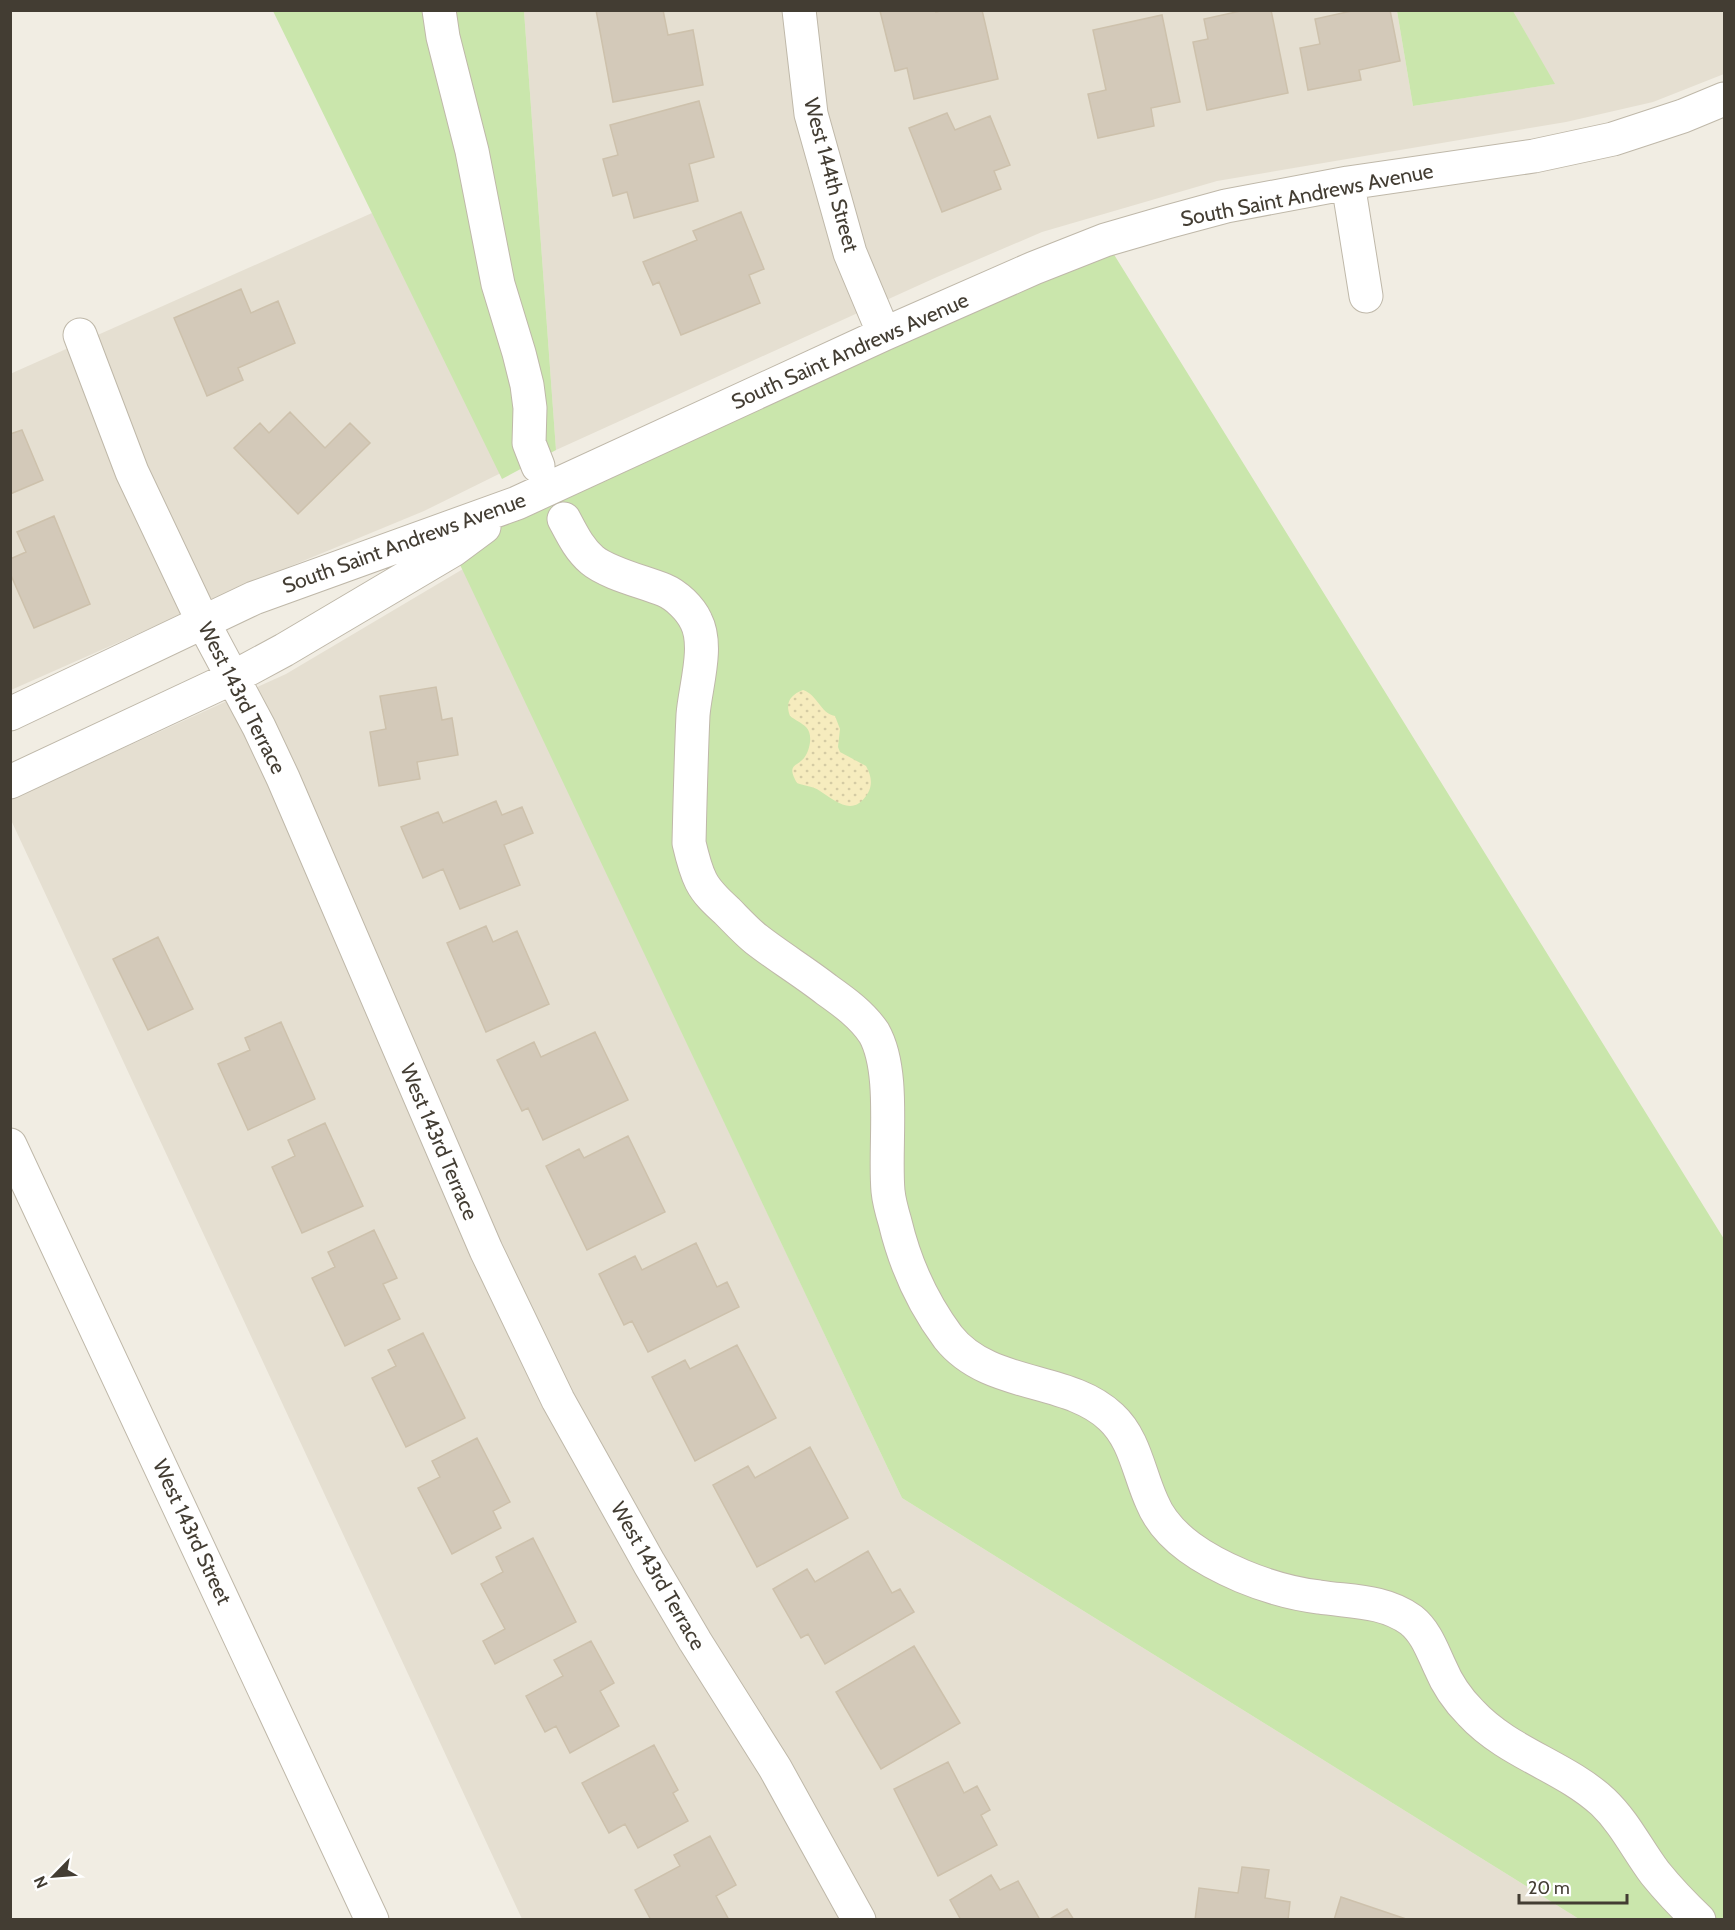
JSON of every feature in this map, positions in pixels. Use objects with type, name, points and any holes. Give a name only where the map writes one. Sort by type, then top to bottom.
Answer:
[{"type":"street","points":[[439,10],[443,37],[472,151],[498,284],[527,385],[530,408],[529,443],[538,466]]},
{"type":"street","name":"West 144th Street","points":[[799,10],[811,114],[850,253],[884,334]]},
{"type":"street","name":"South Saint Andrews Avenue","points":[[10,714],[202,622],[276,590],[517,503],[884,334],[1034,268],[1106,240],[1226,207],[1348,183],[1534,156],[1613,138],[1683,116],[1725,99]]},
{"type":"street","points":[[1348,183],[1366,296]]},
{"type":"street","name":"West 143rd Terrace","points":[[80,335],[132,472],[202,622],[259,727],[283,778],[448,1164],[519,1322],[603,1482],[649,1563],[775,1768],[859,1920]]},
{"type":"street","points":[[10,783],[232,678],[284,650],[453,550],[517,503]]},
{"type":"street","points":[[564,519],[576,542],[593,561],[671,593],[685,605],[697,621],[701,638],[702,660],[693,714],[689,843],[694,864],[702,883],[713,898],[754,937],[850,1006],[867,1023],[876,1038],[883,1054],[884,1065],[888,1194],[901,1246],[913,1281],[951,1341],[976,1361],[1003,1374],[1077,1397],[1112,1417],[1134,1451],[1160,1519],[1178,1538],[1208,1559],[1243,1577],[1289,1591],[1316,1597],[1369,1602],[1386,1607],[1414,1623],[1425,1635],[1440,1668],[1459,1700],[1475,1718],[1499,1737],[1586,1788],[1605,1805],[1623,1824],[1654,1872],[1698,1920]]},
{"type":"street","name":"West 143rd Street","points":[[10,1145],[372,1920]]},
{"type":"shaded area","points":[[524,11],[1397,11],[1413,106],[1554,84],[1513,11],[1724,11],[1724,74],[1653,102],[1566,122],[1217,181],[1042,232],[937,277],[556,450]]},
{"type":"shaded area","points":[[372,213],[503,472],[424,511],[291,566],[11,690],[10,374]]},
{"type":"shaded area","points":[[463,569],[902,1498],[1579,1919],[522,1919],[11,820],[10,800],[286,674]]},
{"type":"green space","points":[[273,11],[524,11],[556,450],[502,479]]},
{"type":"green space","points":[[1397,11],[1513,11],[1555,84],[1413,106]]},
{"type":"green space","points":[[1105,240],[1724,1239],[1724,1919],[1579,1919],[902,1498],[453,550],[542,502]]},
{"type":"sand","points":[[803,690],[835,716],[840,729],[838,747],[840,752],[868,769],[871,780],[870,790],[856,805],[838,803],[817,789],[797,783],[792,772],[793,768],[806,755],[810,737],[806,727],[790,716],[788,703],[795,694]]},
{"type":"building","points":[[596,10],[663,10],[668,35],[693,30],[703,85],[613,102]]},
{"type":"building","points":[[936,10],[936,12],[982,10],[998,79],[914,99],[907,68],[895,71],[880,11]]},
{"type":"building","points":[[1245,10],[1271,10],[1288,93],[1207,110],[1193,42],[1208,39],[1204,19]]},
{"type":"building","points":[[1356,10],[1390,10],[1400,61],[1359,70],[1361,80],[1308,90],[1300,48],[1320,44],[1315,19]]},
{"type":"building","points":[[1162,15],[1180,102],[1151,108],[1154,126],[1098,138],[1088,94],[1106,90],[1093,30]]},
{"type":"building","points":[[699,101],[714,157],[689,164],[698,201],[634,218],[627,192],[613,196],[603,159],[618,155],[610,125]]},
{"type":"building","points":[[947,113],[955,130],[990,116],[1010,165],[994,171],[1001,189],[942,212],[909,128]]},
{"type":"building","points":[[741,212],[764,269],[749,275],[760,303],[681,335],[659,282],[653,285],[643,262],[697,240],[693,231]]},
{"type":"building","points":[[241,289],[251,313],[278,301],[295,343],[238,368],[243,380],[207,396],[174,318]]},
{"type":"building","points":[[290,412],[325,448],[350,423],[370,443],[298,514],[234,448],[260,423],[269,433]]},
{"type":"building","points":[[22,430],[43,480],[10,494],[10,434]]},
{"type":"building","points":[[54,516],[90,604],[34,628],[10,573],[10,559],[26,552],[17,532]]},
{"type":"building","points":[[436,687],[442,720],[452,718],[458,755],[417,762],[420,779],[379,786],[370,732],[386,729],[380,696]]},
{"type":"building","points":[[496,801],[502,815],[522,807],[533,833],[504,845],[520,885],[460,909],[443,869],[423,878],[401,827],[438,812],[443,823]]},
{"type":"building","points":[[486,926],[493,942],[517,931],[549,1004],[486,1032],[447,943]]},
{"type":"building","points":[[158,937],[193,1009],[148,1030],[113,959]]},
{"type":"building","points":[[281,1022],[315,1099],[248,1130],[218,1064],[250,1050],[245,1038]]},
{"type":"building","points":[[595,1032],[628,1100],[543,1140],[528,1108],[522,1111],[497,1060],[534,1042],[541,1057]]},
{"type":"building","points":[[325,1123],[363,1206],[302,1233],[272,1167],[295,1156],[288,1140]]},
{"type":"building","points":[[628,1136],[665,1212],[587,1250],[546,1166],[579,1149],[584,1158]]},
{"type":"building","points":[[374,1230],[397,1278],[383,1284],[400,1319],[345,1346],[312,1278],[335,1267],[328,1252]]},
{"type":"building","points":[[696,1243],[717,1287],[727,1282],[739,1307],[648,1352],[632,1321],[624,1325],[599,1274],[635,1256],[642,1270]]},
{"type":"building","points":[[423,1333],[465,1418],[406,1447],[372,1378],[396,1366],[388,1350]]},
{"type":"building","points":[[737,1345],[776,1418],[695,1461],[652,1377],[685,1360],[690,1369]]},
{"type":"building","points":[[477,1438],[510,1502],[493,1511],[501,1528],[452,1554],[418,1488],[440,1477],[432,1461]]},
{"type":"building","points":[[810,1447],[848,1518],[757,1567],[713,1485],[748,1466],[755,1478]]},
{"type":"building","points":[[533,1538],[576,1622],[495,1664],[483,1641],[505,1629],[481,1584],[503,1572],[496,1557]]},
{"type":"building","points":[[868,1551],[892,1593],[900,1589],[914,1612],[825,1664],[808,1634],[801,1638],[773,1589],[807,1569],[815,1582]]},
{"type":"building","points":[[591,1641],[614,1683],[600,1691],[619,1726],[570,1753],[556,1726],[545,1732],[526,1696],[563,1676],[554,1660]]},
{"type":"building","points":[[914,1646],[960,1723],[881,1769],[836,1692]]},
{"type":"building","points":[[654,1745],[678,1790],[673,1793],[688,1821],[638,1848],[625,1824],[609,1833],[582,1783]]},
{"type":"building","points":[[948,1762],[964,1793],[977,1786],[990,1810],[981,1815],[997,1845],[938,1876],[894,1789]]},
{"type":"building","points":[[710,1836],[736,1885],[716,1896],[729,1920],[651,1920],[635,1890],[680,1866],[674,1855]]},
{"type":"building","points":[[1242,1867],[1269,1870],[1265,1898],[1290,1902],[1288,1920],[1195,1920],[1199,1888],[1238,1893]]},
{"type":"building","points":[[991,1875],[1000,1890],[1018,1881],[1040,1920],[961,1920],[950,1900]]},
{"type":"building","points":[[1341,1897],[1409,1920],[1334,1920]]},
{"type":"building","points":[[1067,1909],[1074,1920],[1048,1920]]}]
